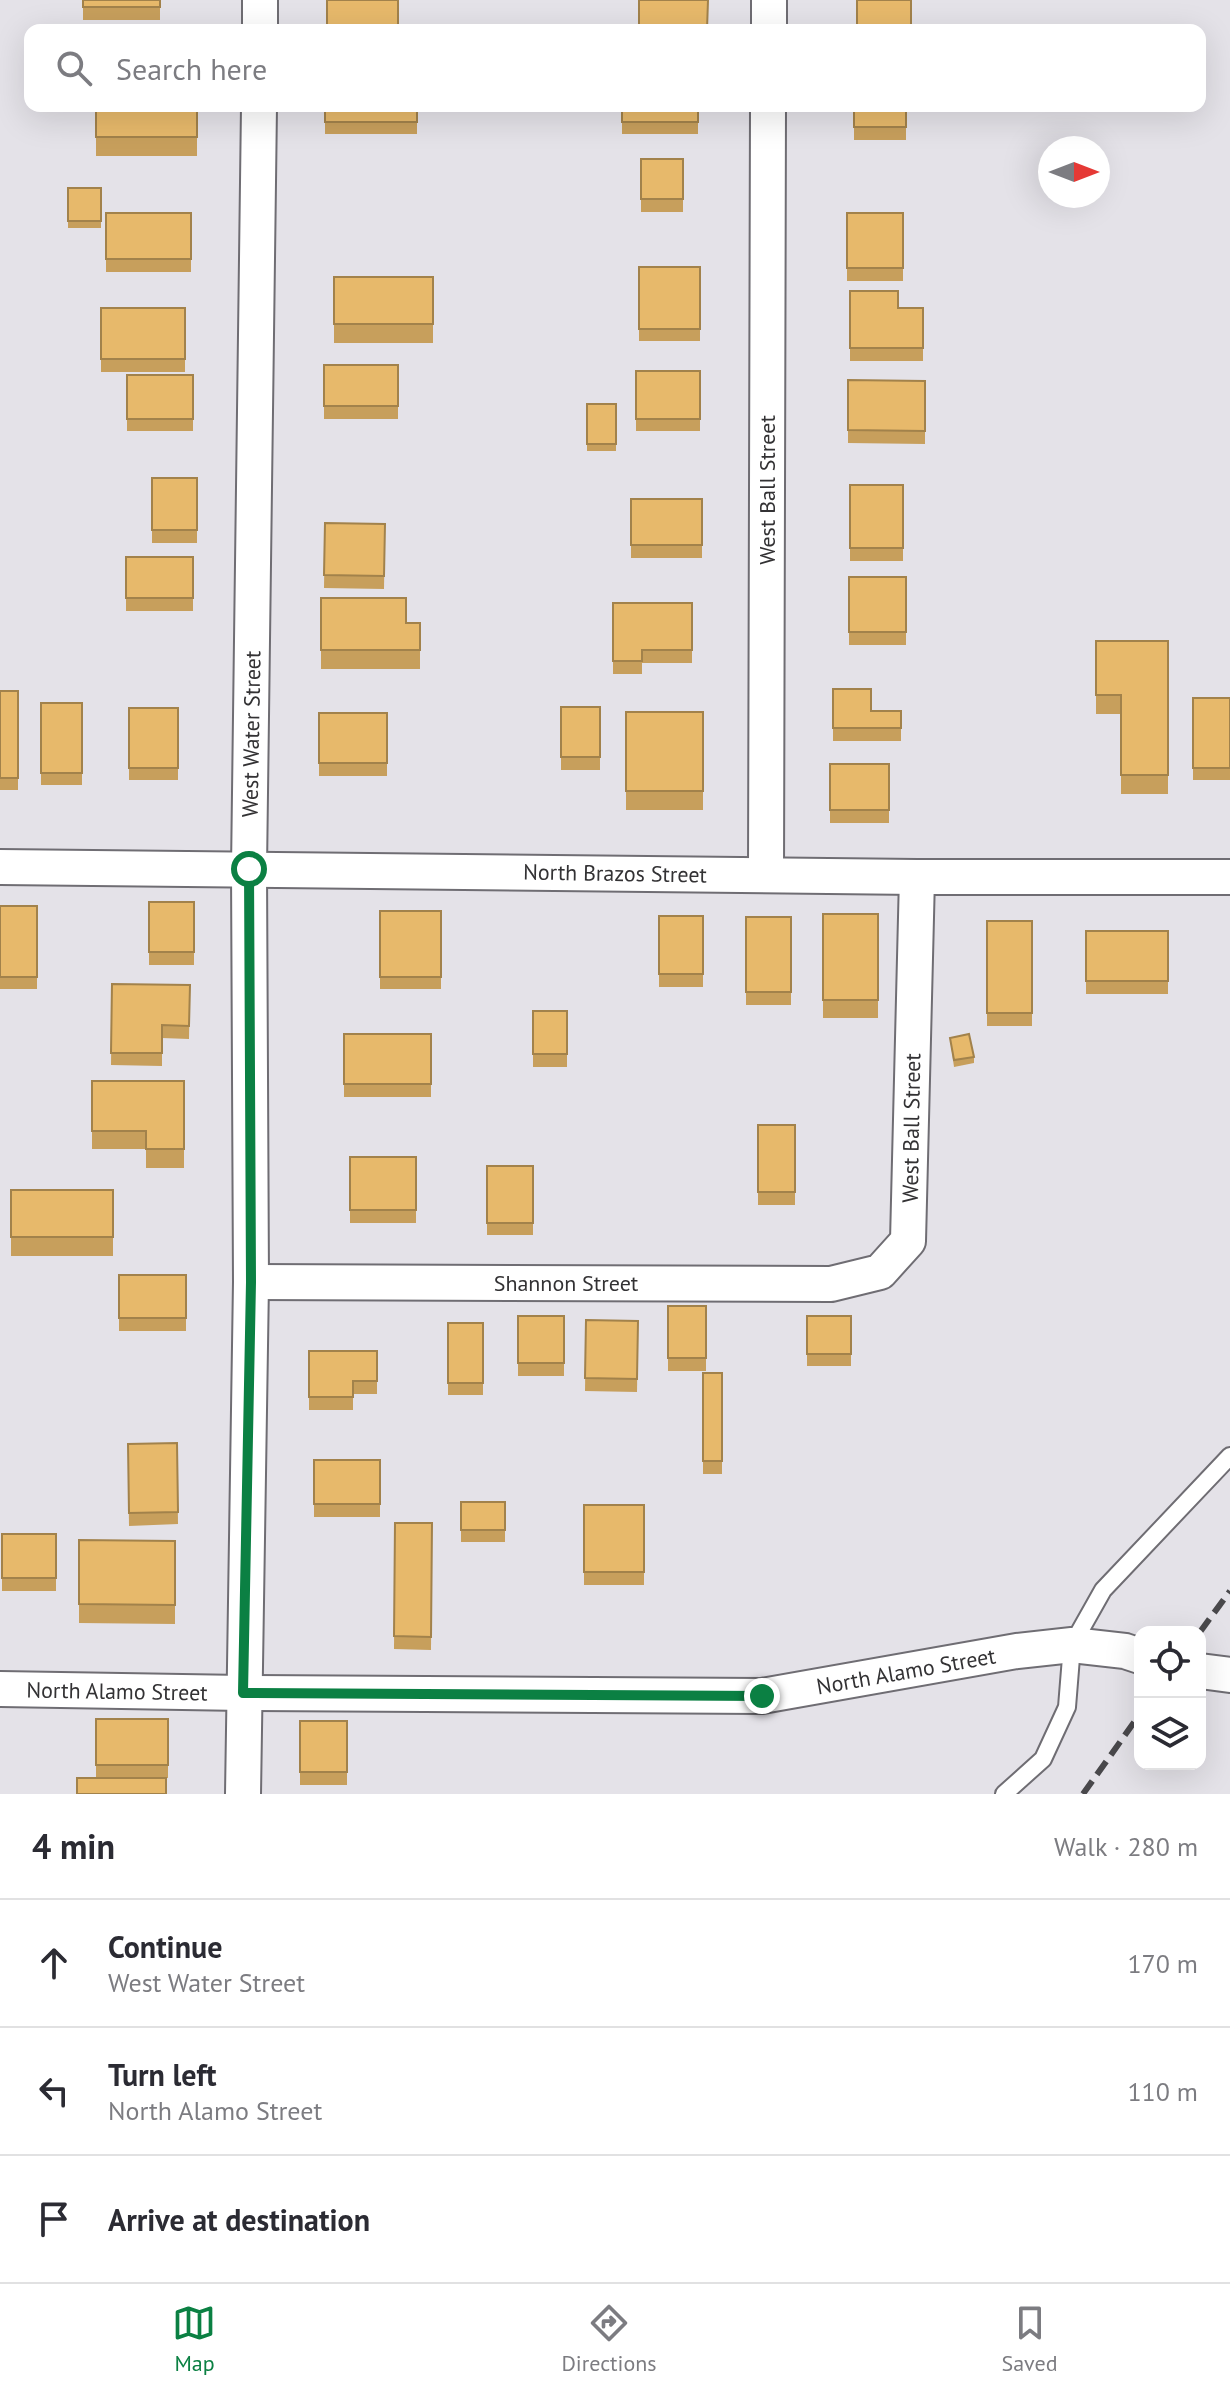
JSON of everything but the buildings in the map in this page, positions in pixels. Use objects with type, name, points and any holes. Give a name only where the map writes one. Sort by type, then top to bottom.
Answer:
[{"type":"street","points":[[260,0],[260,24]]},
{"type":"street","points":[[769,0],[769,24]]},
{"type":"street","name":"West Water Street","points":[[243,1794],[251,1282],[249,869],[259,112]]},
{"type":"street","name":"West Ball Street","points":[[766,874],[768,112]]},
{"type":"street","name":"North Brazos Street","points":[[0,867],[917,877],[1230,877]]},
{"type":"street","name":"West Ball Street","points":[[880,1272],[908,1241],[917,877]]},
{"type":"street","name":"Shannon Street","points":[[251,1282],[831,1284],[880,1272]]},
{"type":"street","name":"North Alamo Street","points":[[0,1689],[762,1696],[1017,1651],[1072,1645],[1134,1654]]},
{"type":"street","points":[[1206,1672],[1230,1675]]},
{"type":"lane","points":[[1004,1794],[1043,1759],[1067,1707],[1072,1645],[1103,1590],[1230,1456]]},
{"type":"railway","points":[[1204,1626],[1230,1591]]},
{"type":"railway","points":[[1083,1794],[1134,1722]]},
{"type":"route","points":[[249,869],[251,1282],[243,1693],[762,1696]]}]
